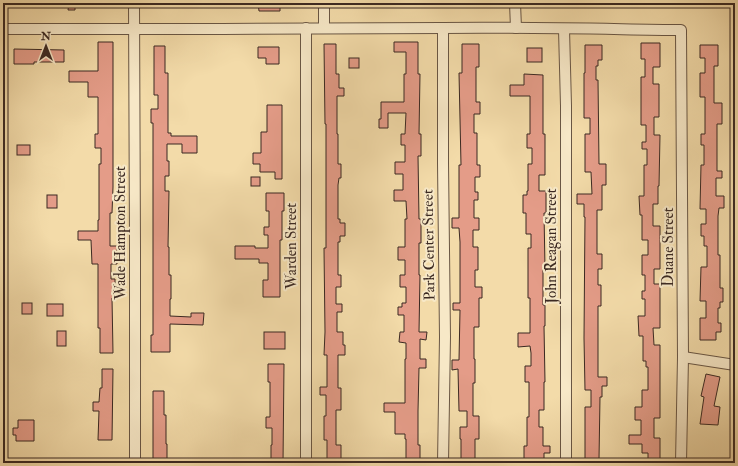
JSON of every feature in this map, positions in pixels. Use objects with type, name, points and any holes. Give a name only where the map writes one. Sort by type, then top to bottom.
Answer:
[{"type":"street","name":"Wade Hampton Street","points":[[134,3],[135,463]]},
{"type":"street","points":[[324,3],[324,28]]},
{"type":"street","points":[[515,3],[516,28]]},
{"type":"street","name":"Warden Street","points":[[306,28],[306,463]]},
{"type":"street","name":"Park Center Street","points":[[443,28],[445,338],[443,463]]},
{"type":"street","points":[[3,29],[564,29]]},
{"type":"street","name":"Duane Street","points":[[564,29],[681,30],[683,357],[681,463]]},
{"type":"street","name":"John Reagan Street","points":[[564,29],[566,106],[566,463]]},
{"type":"street","points":[[683,357],[735,365]]},
{"type":"building","points":[[69,3],[75,3],[75,10],[68,10]]},
{"type":"building","points":[[258,3],[280,3],[280,11],[259,11]]},
{"type":"building","points":[[98,42],[113,42],[113,187],[112,213],[110,213],[110,246],[117,246],[117,264],[111,264],[111,279],[115,279],[115,298],[112,298],[113,353],[100,353],[100,328],[98,328],[98,264],[92,264],[91,240],[78,240],[78,231],[98,231],[99,164],[101,164],[101,148],[95,148],[95,134],[98,134],[98,97],[88,97],[88,82],[69,82],[69,71],[98,71]]},
{"type":"building","points":[[394,42],[418,42],[418,74],[420,74],[419,134],[421,134],[421,156],[418,156],[419,219],[421,219],[421,243],[419,243],[419,332],[427,332],[426,340],[420,339],[420,359],[426,359],[426,368],[419,368],[418,445],[420,445],[420,463],[406,463],[405,434],[395,434],[395,412],[384,412],[384,403],[405,403],[406,343],[399,342],[400,332],[404,332],[404,315],[398,315],[398,307],[402,307],[402,303],[406,303],[406,287],[400,287],[400,275],[405,275],[405,260],[398,260],[398,247],[405,247],[405,219],[407,219],[406,201],[394,201],[394,190],[403,190],[403,174],[395,174],[395,162],[405,162],[405,145],[401,145],[401,134],[405,134],[406,113],[388,113],[388,128],[379,128],[379,119],[381,119],[381,102],[404,102],[406,52],[394,52]]},
{"type":"building","points":[[641,43],[660,43],[660,67],[653,67],[653,84],[659,84],[659,117],[654,117],[654,135],[660,135],[658,204],[653,204],[653,226],[660,226],[660,269],[654,269],[654,284],[660,284],[660,328],[653,328],[654,345],[660,345],[660,418],[654,418],[654,438],[660,438],[660,463],[648,463],[648,453],[642,453],[642,444],[629,444],[629,435],[641,435],[641,420],[635,420],[635,407],[642,407],[642,390],[648,390],[648,367],[646,367],[646,361],[643,361],[643,336],[639,336],[638,316],[645,316],[645,299],[642,299],[642,291],[645,291],[645,275],[642,275],[642,255],[648,255],[648,240],[642,240],[642,215],[640,215],[639,196],[644,196],[644,165],[647,165],[647,149],[642,149],[642,142],[646,142],[646,125],[641,125],[641,77],[645,77],[645,59],[641,59]]},
{"type":"building","points":[[324,44],[336,44],[336,74],[339,74],[339,88],[344,88],[344,96],[337,96],[338,164],[341,164],[341,178],[339,178],[338,185],[338,219],[340,219],[340,223],[345,223],[345,236],[340,236],[340,242],[338,242],[338,275],[341,275],[341,287],[336,287],[336,304],[342,304],[342,312],[337,312],[337,332],[343,332],[343,345],[345,345],[345,355],[338,355],[338,388],[341,388],[341,410],[336,410],[336,445],[341,445],[341,463],[327,463],[327,440],[324,440],[326,395],[320,395],[320,387],[327,387],[327,355],[324,355],[326,124]]},
{"type":"building","points":[[462,44],[479,44],[479,67],[476,67],[476,102],[480,102],[480,114],[474,114],[474,133],[477,133],[477,165],[480,165],[480,177],[475,177],[475,192],[478,192],[478,200],[474,200],[474,218],[479,218],[479,230],[473,230],[473,247],[478,247],[478,270],[475,270],[475,287],[482,287],[482,298],[479,298],[479,327],[474,327],[475,383],[473,383],[473,416],[479,416],[479,439],[475,439],[475,463],[461,463],[460,427],[467,427],[467,411],[459,411],[458,369],[452,370],[452,360],[459,360],[460,310],[453,310],[453,303],[460,303],[460,242],[459,228],[452,228],[452,218],[459,218],[459,165],[461,165],[459,73],[462,73]]},
{"type":"building","points":[[585,45],[602,45],[602,60],[598,60],[598,66],[596,66],[596,80],[598,80],[599,164],[606,164],[606,185],[602,185],[602,210],[597,210],[597,254],[602,254],[602,269],[598,269],[598,285],[601,285],[601,306],[598,306],[598,377],[607,377],[607,386],[602,386],[602,397],[600,397],[599,459],[585,459],[585,407],[591,407],[591,390],[585,390],[585,217],[584,204],[577,204],[577,194],[592,194],[591,172],[585,172],[585,134],[590,134],[590,118],[584,118]]},
{"type":"building","points":[[700,45],[718,45],[718,66],[714,66],[714,103],[722,103],[722,124],[717,124],[717,171],[722,171],[722,178],[716,178],[716,196],[724,196],[724,208],[719,208],[718,216],[718,255],[720,255],[720,288],[723,288],[723,302],[720,302],[720,308],[718,308],[718,323],[721,323],[721,332],[716,332],[716,340],[700,340],[700,318],[706,318],[706,301],[700,301],[701,267],[707,267],[707,246],[704,246],[704,236],[701,236],[701,224],[706,224],[706,209],[700,209],[701,165],[704,165],[704,145],[701,145],[701,134],[705,134],[705,97],[700,97],[700,73],[705,73],[705,58],[700,58]]},
{"type":"building","points":[[154,46],[165,46],[165,73],[168,73],[168,133],[171,133],[171,136],[197,136],[197,153],[182,153],[182,144],[167,144],[169,176],[165,176],[165,191],[169,191],[168,247],[169,275],[171,275],[170,316],[191,317],[191,313],[204,313],[203,325],[170,324],[170,352],[151,352],[151,335],[153,335],[153,123],[151,123],[151,109],[158,109],[158,95],[154,95]]},
{"type":"building","points":[[258,47],[279,47],[279,64],[266,64],[266,58],[258,58]]},
{"type":"building","points":[[527,48],[542,48],[542,62],[527,62]]},
{"type":"building","points":[[14,49],[64,50],[64,62],[14,64]]},
{"type":"building","points":[[349,58],[359,58],[359,68],[349,68]]},
{"type":"building","points":[[524,74],[543,75],[545,175],[539,175],[539,191],[546,191],[546,213],[544,213],[545,268],[543,268],[543,305],[545,305],[545,382],[544,410],[539,410],[539,427],[543,427],[543,446],[550,446],[550,453],[544,453],[544,463],[524,463],[524,446],[527,446],[527,417],[529,417],[529,382],[525,382],[525,366],[531,366],[531,353],[530,346],[518,347],[518,333],[530,333],[528,248],[531,248],[531,234],[526,234],[526,213],[523,213],[523,195],[527,195],[528,191],[528,164],[532,164],[532,148],[527,148],[527,134],[530,134],[530,96],[510,96],[510,85],[524,85]]},
{"type":"building","points":[[267,105],[282,105],[282,179],[275,179],[275,172],[260,172],[260,164],[253,164],[253,153],[261,153],[261,132],[267,132]]},
{"type":"building","points":[[17,145],[30,145],[30,155],[17,155]]},
{"type":"building","points":[[251,177],[260,177],[260,186],[251,186]]},
{"type":"building","points":[[266,193],[284,193],[284,211],[282,211],[282,240],[280,240],[280,297],[263,297],[263,280],[268,280],[268,263],[259,263],[259,259],[235,259],[235,246],[255,246],[255,248],[268,248],[268,235],[264,235],[264,227],[269,227],[269,211],[266,211]]},
{"type":"building","points":[[47,195],[57,195],[57,208],[47,208]]},
{"type":"building","points":[[22,303],[32,303],[32,314],[22,314]]},
{"type":"building","points":[[47,304],[63,304],[63,316],[47,316]]},
{"type":"building","points":[[57,331],[66,331],[66,346],[57,346]]},
{"type":"building","points":[[264,332],[285,332],[285,349],[264,349]]},
{"type":"building","points":[[268,364],[284,364],[283,463],[271,463],[272,428],[266,428],[266,417],[270,417],[270,382],[268,382]]},
{"type":"building","points":[[102,369],[113,369],[112,440],[98,440],[99,411],[93,411],[93,402],[99,402],[100,388],[102,388]]},
{"type":"building","points":[[706,374],[720,377],[714,406],[720,407],[718,425],[700,424],[704,397],[701,396]]},
{"type":"building","points":[[153,391],[164,391],[167,463],[153,463]]},
{"type":"building","points":[[18,420],[34,420],[34,441],[16,441],[16,435],[13,435],[13,428],[18,428]]}]
